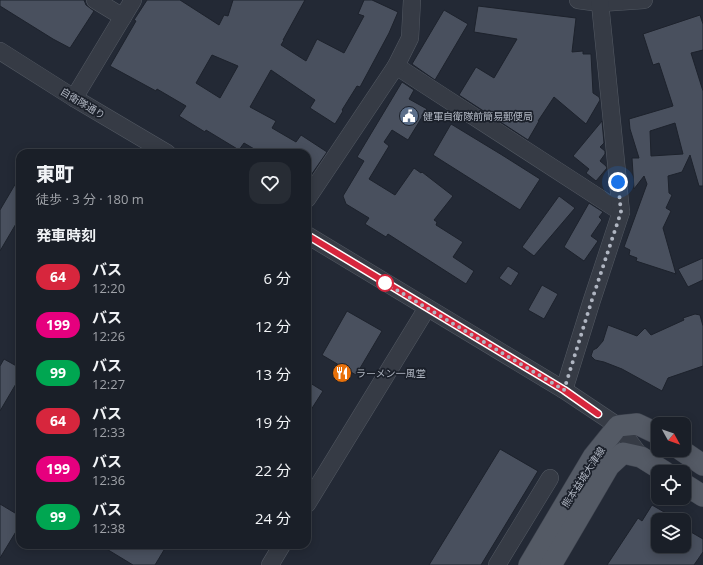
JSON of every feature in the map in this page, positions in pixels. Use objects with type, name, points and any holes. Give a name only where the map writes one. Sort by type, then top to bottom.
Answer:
[{"type":"main road","points":[[618,426],[637,424],[651,431]]},
{"type":"main road","name":"熊本益城大津線","points":[[529,565],[593,457],[618,426]]},
{"type":"main road","name":"熊本益城大津線","points":[[551,565],[609,466],[623,453],[641,457],[654,465]]},
{"type":"main road","points":[[691,457],[703,465]]},
{"type":"main road","points":[[691,488],[703,496]]},
{"type":"street","points":[[95,0],[122,17]]},
{"type":"street","points":[[74,98],[133,0]]},
{"type":"street","points":[[311,193],[396,66],[410,38],[412,0]]},
{"type":"street","points":[[578,0],[600,3],[644,0]]},
{"type":"street","points":[[564,390],[621,212],[600,3]]},
{"type":"street","name":"自衛隊通り","points":[[0,51],[74,98],[160,149]]},
{"type":"street","points":[[396,66],[621,212]]},
{"type":"street","points":[[311,237],[564,390],[618,426],[641,457]]},
{"type":"street","points":[[311,497],[427,308]]},
{"type":"street","points":[[497,565],[550,478]]},
{"type":"street","points":[[270,565],[280,549]]},
{"type":"building","points":[[0,0],[84,0],[86,5],[94,11],[70,48],[0,6]]},
{"type":"building","points":[[147,0],[180,0],[219,25],[224,15],[228,16],[233,0],[305,0],[281,45],[306,61],[317,39],[344,53],[364,16],[358,14],[364,0],[372,0],[398,12],[389,33],[360,87],[357,86],[335,124],[310,108],[315,100],[271,70],[250,107],[276,121],[272,128],[296,142],[301,135],[327,152],[311,175],[311,149],[254,149],[244,143],[240,149],[237,149],[179,116],[186,106],[157,89],[156,91],[110,66],[136,21],[134,20]],"holes":[[[212,55],[238,66],[220,98],[196,83]]]},
{"type":"building","points":[[478,6],[576,18],[572,52],[583,51],[583,54],[591,54],[593,93],[599,97],[600,100],[586,124],[554,97],[538,121],[528,140],[459,95],[476,67],[494,78],[517,39],[474,32]]},
{"type":"building","points":[[444,10],[468,24],[435,80],[412,64]]},
{"type":"building","points":[[700,15],[703,24],[703,50],[691,53],[703,91],[703,186],[699,186],[690,155],[682,172],[668,176],[669,193],[672,195],[666,208],[671,211],[663,228],[676,274],[636,261],[637,258],[629,255],[630,250],[624,247],[647,184],[644,176],[634,189],[632,158],[639,158],[630,129],[629,119],[673,106],[659,63],[653,65],[643,34]],"holes":[[[675,123],[683,154],[651,156],[650,131]]]},
{"type":"building","points":[[402,82],[414,90],[409,99],[427,109],[408,140],[392,130],[384,142],[389,146],[369,179],[395,195],[414,168],[421,173],[422,172],[453,196],[434,220],[437,222],[436,225],[463,242],[453,257],[474,271],[466,284],[388,234],[386,237],[365,224],[369,218],[346,204],[343,196],[364,161],[357,157]]},
{"type":"building","points":[[602,121],[604,143],[600,147],[605,151],[605,154],[600,161],[607,168],[596,181],[586,173],[589,169],[573,156]]},
{"type":"building","points":[[451,124],[540,179],[520,210],[433,155]]},
{"type":"building","points":[[16,183],[16,224],[0,251],[0,210]]},
{"type":"building","points":[[559,196],[575,208],[534,256],[522,247]]},
{"type":"building","points":[[589,203],[603,212],[599,217],[602,220],[591,236],[598,241],[584,261],[564,247]]},
{"type":"building","points":[[703,258],[703,280],[688,287],[678,269]]},
{"type":"building","points":[[508,266],[519,273],[511,286],[499,278]]},
{"type":"building","points":[[542,285],[558,294],[544,319],[528,310]]},
{"type":"building","points":[[347,311],[382,331],[356,375],[322,355]]},
{"type":"building","points":[[695,314],[700,315],[703,326],[703,366],[668,378],[662,391],[622,369],[595,360],[591,356],[593,350],[603,341],[608,325],[637,336],[645,328],[651,335],[684,320],[683,318]]},
{"type":"building","points":[[4,359],[16,366],[16,384],[0,411],[0,366]]},
{"type":"building","points":[[311,384],[323,391],[311,410]]},
{"type":"building","points":[[500,449],[538,471],[481,565],[429,565]]},
{"type":"building","points":[[0,504],[16,514],[16,532],[0,558]]},
{"type":"building","points":[[652,505],[666,513],[651,513],[651,553],[691,553],[691,532],[703,539],[703,552],[694,565],[607,565],[638,518],[642,521]]},
{"type":"building","points":[[107,549],[165,549],[155,565],[133,565]]},
{"type":"bus line","name":"64","points":[[311,237],[564,390],[598,414]]},
{"type":"place","name":"健軍自衛隊前簡易郵便局","points":[[409,116]]},
{"type":"place","name":"ラーメン一風堂","points":[[342,373]]},
{"type":"route","points":[[385,283],[564,390],[621,212],[618,182]]}]
